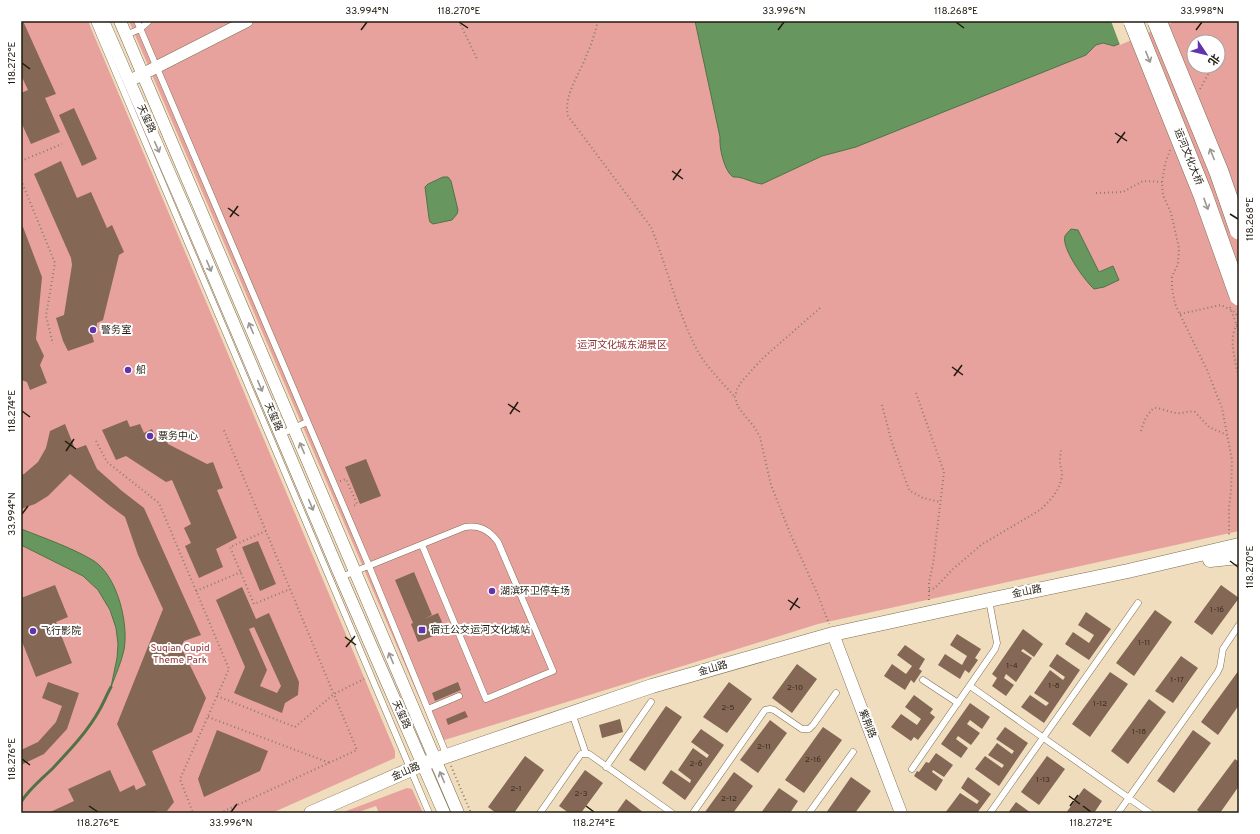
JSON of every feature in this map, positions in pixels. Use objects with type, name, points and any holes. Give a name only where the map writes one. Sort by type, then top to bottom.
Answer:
[{"type":"highway","name":"运河文化大桥","points":[[1133,21],[1203,195],[1239,296]]},
{"type":"highway","points":[[1157,21],[1216,165],[1239,230]]},
{"type":"street","name":"天玺路","points":[[103,21],[188,216],[275,436],[341,577],[355,624],[435,760],[444,813]]},
{"type":"street","name":"天玺路","points":[[120,21],[458,813]]},
{"type":"street","points":[[129,81],[247,21]]},
{"type":"street","name":"金山路","points":[[311,813],[435,760],[652,686],[833,634],[1233,547]]},
{"type":"street","name":"金山路","points":[[1128,571],[1239,557]]},
{"type":"street","name":"紫荆路","points":[[833,634],[900,813]]},
{"type":"lane","points":[[94,21],[275,436],[355,624],[370,676],[409,770],[429,813]]},
{"type":"lane","points":[[137,21],[369,566],[428,709],[435,760]]},
{"type":"lane","points":[[126,35],[140,29],[149,21]]},
{"type":"lane","points":[[275,436],[307,422]]},
{"type":"lane","points":[[341,577],[465,527],[483,528],[498,542],[553,671],[486,699],[422,545]]},
{"type":"lane","points":[[912,768],[995,649],[997,643],[989,600]]},
{"type":"lane","points":[[990,813],[1138,603]]},
{"type":"lane","points":[[355,624],[373,616]]},
{"type":"lane","points":[[1118,813],[1217,673],[1220,668],[1223,649],[1239,625]]},
{"type":"lane","points":[[923,680],[958,703]]},
{"type":"lane","points":[[970,686],[1150,813]]},
{"type":"lane","points":[[693,813],[765,710],[770,708],[802,729],[809,729],[836,693]]},
{"type":"lane","points":[[428,709],[459,696]]},
{"type":"lane","points":[[606,767],[651,702]]},
{"type":"lane","points":[[572,713],[586,754]]},
{"type":"lane","points":[[809,813],[853,752]]},
{"type":"lane","points":[[540,813],[581,754],[589,754],[670,812]]},
{"type":"path","points":[[459,21],[477,59]]},
{"type":"path","points":[[598,21],[587,55],[568,100],[566,108],[568,116],[651,227],[680,312],[698,351],[719,380],[735,397],[738,407],[755,428],[760,437],[770,485],[818,595],[833,634]]},
{"type":"path","points":[[1198,92],[1208,74]]},
{"type":"path","points":[[21,162],[62,144]]},
{"type":"path","points":[[1171,145],[1165,164],[1162,182],[1163,195],[1171,213],[1179,248],[1178,264],[1172,277],[1172,288],[1175,304],[1207,370],[1222,408],[1232,460],[1233,547]]},
{"type":"path","points":[[21,180],[55,263],[46,316],[53,344]]},
{"type":"path","points":[[1096,193],[1123,192],[1143,180],[1162,182]]},
{"type":"path","points":[[1180,314],[1216,305],[1222,305],[1235,312],[1239,320],[1234,327],[1233,337],[1239,378]]},
{"type":"path","points":[[735,397],[737,389],[742,381],[763,358],[820,308]]},
{"type":"path","points":[[916,393],[944,472],[933,564],[929,583],[929,613]]},
{"type":"path","points":[[882,404],[892,443],[910,490],[923,498],[940,502]]},
{"type":"path","points":[[1141,431],[1150,412],[1154,408],[1162,408],[1178,413],[1186,411],[1195,412],[1209,427],[1226,435]]},
{"type":"path","points":[[220,813],[357,750],[222,428]]},
{"type":"path","points":[[96,441],[107,462],[159,503],[229,669],[180,779],[193,813]]},
{"type":"path","points":[[929,590],[935,588],[963,560],[981,545],[1045,506],[1056,492],[1060,484],[1062,474],[1060,463],[1061,449]]},
{"type":"path","points":[[334,484],[346,479],[357,504],[345,510]]},
{"type":"path","points":[[266,531],[230,546],[254,604],[290,589]]},
{"type":"path","points":[[196,591],[241,572]]},
{"type":"path","points":[[217,696],[295,727],[334,694],[370,676]]},
{"type":"path","points":[[208,717],[330,763]]},
{"type":"path","points":[[435,760],[472,813]]},
{"type":"green space","name":"Suqian Cupid Theme Park","points":[[21,21],[88,21],[395,751],[395,758],[272,813],[21,813]]},
{"type":"green space","name":"运河文化城东湖景区","points":[[129,21],[1239,21],[1239,531],[818,624],[438,742]]},
{"type":"green space","points":[[407,788],[412,789],[423,813],[379,813],[376,806],[356,813],[341,813]]},
{"type":"shaded area","points":[[695,21],[1170,21],[1114,46],[1103,43],[1096,45],[1086,55],[856,147],[822,156],[762,184],[733,177],[727,170],[721,152],[720,137]]},
{"type":"shaded area","points":[[443,177],[448,177],[451,181],[458,210],[457,214],[452,220],[433,224],[430,222],[429,218],[425,187]]},
{"type":"shaded area","points":[[1071,229],[1078,230],[1099,272],[1113,266],[1119,280],[1104,287],[1094,289],[1090,285],[1070,256],[1067,248],[1065,236]]},
{"type":"shaded area","points":[[21,529],[78,552],[94,561],[109,577],[120,601],[125,627],[123,655],[111,687],[117,658],[118,644],[116,628],[110,610],[98,590],[83,576],[21,545]]},
{"type":"pier","points":[[1111,21],[1172,21],[1171,23],[1120,45]]},
{"type":"building","points":[[23,21],[56,94],[45,98],[60,132],[31,144],[21,122],[21,93],[28,90],[21,75],[21,22]]},
{"type":"building","points":[[74,108],[97,159],[82,166],[59,115]]},
{"type":"building","points":[[61,161],[77,198],[91,192],[107,228],[112,225],[124,252],[119,255],[103,320],[97,323],[96,334],[92,335],[94,342],[68,351],[63,341],[56,318],[64,315],[72,265],[71,258],[34,174]]},
{"type":"building","points":[[21,226],[23,227],[42,277],[36,339],[44,356],[40,365],[47,383],[30,390],[27,382],[21,380]]},
{"type":"building","points":[[127,420],[130,427],[140,424],[144,433],[152,429],[156,439],[164,435],[168,444],[207,464],[213,462],[223,488],[217,490],[237,538],[216,549],[223,567],[199,578],[185,546],[191,543],[184,528],[191,524],[172,480],[166,482],[126,456],[116,460],[102,430]]},
{"type":"building","points":[[65,424],[75,449],[86,445],[97,469],[144,508],[201,635],[184,641],[181,647],[206,698],[192,732],[152,751],[174,802],[167,811],[157,811],[153,813],[48,813],[74,801],[68,789],[110,770],[120,792],[134,785],[136,790],[146,785],[117,724],[163,609],[138,555],[125,517],[70,474],[48,496],[35,504],[21,509],[21,475],[38,462],[46,448],[50,431]]},
{"type":"building","points":[[366,459],[381,496],[360,504],[345,467]]},
{"type":"building","points":[[258,541],[276,584],[260,591],[242,547]]},
{"type":"building","points":[[414,572],[432,615],[424,619],[438,613],[446,631],[418,642],[411,624],[413,623],[395,580]]},
{"type":"building","points":[[55,585],[68,617],[56,622],[72,663],[36,677],[21,639],[21,598]]},
{"type":"building","points":[[1221,585],[1239,598],[1212,635],[1194,622]]},
{"type":"building","points":[[242,587],[256,619],[269,613],[299,682],[298,695],[285,703],[282,713],[234,693],[245,667],[216,600]],"holes":[[[254,627],[281,686],[277,693],[260,686],[267,670],[249,629]]]},
{"type":"building","points":[[1155,610],[1172,622],[1134,676],[1116,663]]},
{"type":"building","points":[[1086,612],[1111,629],[1089,660],[1065,644],[1073,632],[1089,643],[1094,635],[1078,625]]},
{"type":"building","points":[[1023,629],[1043,644],[1034,657],[1023,649],[1021,651],[1032,658],[1016,682],[1006,674],[1004,678],[1014,685],[1006,696],[992,686],[997,678],[992,674]]},
{"type":"building","points":[[957,634],[981,649],[975,658],[978,660],[969,673],[965,670],[960,679],[938,665],[945,654],[962,665],[967,656],[950,645]]},
{"type":"building","points":[[905,645],[925,659],[919,669],[922,671],[914,683],[911,680],[905,690],[884,676],[892,664],[906,674],[912,666],[897,655]]},
{"type":"building","points":[[1057,654],[1080,670],[1044,723],[1021,707],[1030,695],[1046,706],[1049,703],[1034,693],[1050,670],[1063,680],[1065,677],[1049,666]]},
{"type":"building","points":[[1181,656],[1198,668],[1173,703],[1155,691]]},
{"type":"building","points":[[797,664],[817,679],[792,713],[772,698]]},
{"type":"building","points":[[1239,670],[1239,705],[1218,735],[1201,722]]},
{"type":"building","points":[[1110,672],[1128,684],[1090,737],[1072,724]]},
{"type":"building","points":[[48,682],[79,693],[67,729],[44,754],[21,765],[21,750],[38,742],[56,722],[62,706],[42,698]]},
{"type":"building","points":[[458,682],[461,690],[435,701],[432,693]]},
{"type":"building","points":[[729,682],[752,699],[727,733],[703,717]]},
{"type":"building","points":[[914,695],[933,709],[930,713],[935,717],[918,740],[914,737],[911,741],[891,727],[901,714],[917,725],[921,719],[905,707]]},
{"type":"building","points":[[1149,699],[1166,712],[1128,764],[1111,751]]},
{"type":"building","points":[[970,703],[990,717],[982,729],[970,720],[967,724],[980,733],[971,745],[958,736],[956,739],[968,748],[961,758],[941,744]]},
{"type":"building","points":[[666,706],[682,717],[645,771],[629,760]]},
{"type":"building","points":[[465,711],[468,717],[448,725],[446,719]]},
{"type":"building","points":[[620,719],[623,732],[602,738],[599,725]]},
{"type":"building","points":[[770,720],[787,733],[758,773],[740,760]]},
{"type":"building","points":[[823,727],[842,740],[804,793],[785,780]]},
{"type":"building","points":[[1005,727],[1028,743],[999,786],[975,769],[985,756],[1002,768],[1004,765],[988,755],[997,743],[1012,754],[1014,751],[996,739]]},
{"type":"building","points":[[701,729],[724,745],[685,800],[662,783],[671,770],[690,783],[691,780],[678,770],[693,748],[707,758],[709,755],[691,742]]},
{"type":"building","points":[[217,730],[268,751],[260,771],[204,797],[198,779]]},
{"type":"building","points":[[1193,730],[1211,743],[1174,793],[1157,781]]},
{"type":"building","points":[[936,753],[953,765],[944,777],[933,770],[932,772],[943,780],[936,791],[914,776],[926,762],[929,763]]},
{"type":"building","points":[[525,756],[544,770],[514,813],[496,813],[488,807]]},
{"type":"building","points":[[1047,756],[1065,769],[1039,805],[1021,792]]},
{"type":"building","points":[[1235,759],[1239,762],[1239,786],[1220,813],[1201,813],[1197,810]]},
{"type":"building","points":[[585,770],[603,783],[581,813],[569,813],[559,806]]},
{"type":"building","points":[[734,772],[753,786],[733,813],[706,813],[705,812]]},
{"type":"building","points":[[851,777],[871,791],[855,813],[826,813]]},
{"type":"building","points":[[968,777],[991,794],[977,813],[945,813],[960,793],[977,804],[979,801],[961,788]]},
{"type":"building","points":[[779,788],[798,801],[790,813],[761,813]]},
{"type":"building","points":[[1084,788],[1102,801],[1094,813],[1066,813]]},
{"type":"building","points":[[626,799],[644,813],[616,813]]},
{"type":"building","points":[[1016,802],[1031,813],[1008,813]]},
{"type":"waterway","points":[[21,802],[32,788],[53,768],[84,733],[100,709],[111,687]]},
{"type":"place","name":"警务室","points":[[93,330]]},
{"type":"place","name":"船","points":[[128,370]]},
{"type":"place","name":"票务中心","points":[[150,436]]},
{"type":"place","name":"湖滨环卫停车场","points":[[492,591]]},
{"type":"place","name":"宿迁公交运河文化城站","points":[[422,630]]},
{"type":"place","name":"飞行影院","points":[[33,631]]}]
